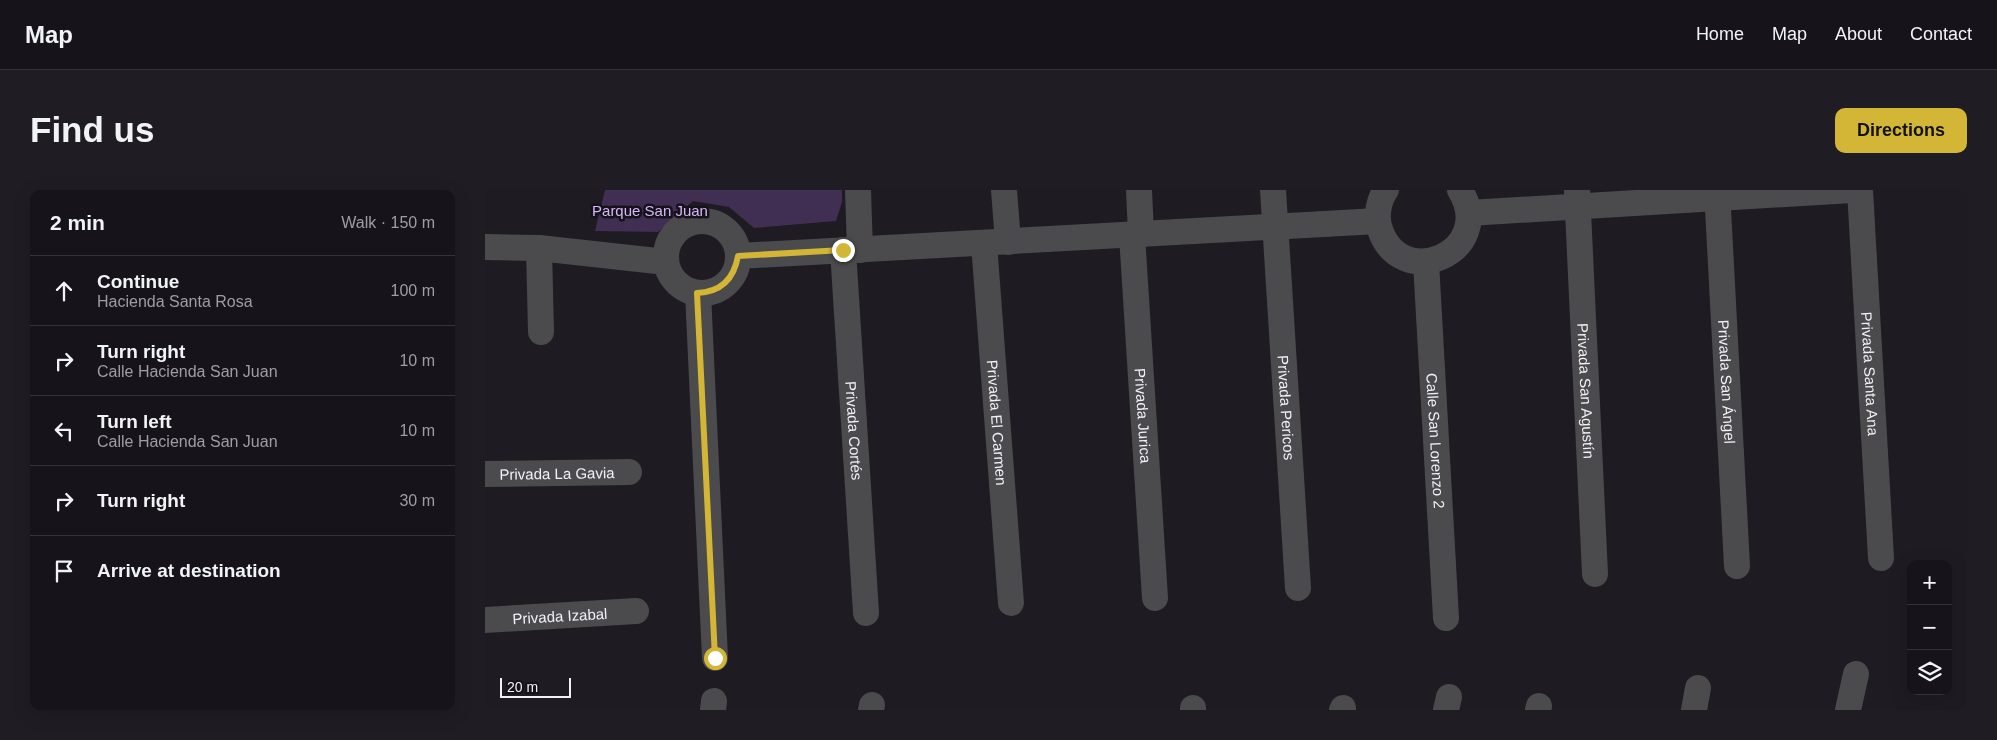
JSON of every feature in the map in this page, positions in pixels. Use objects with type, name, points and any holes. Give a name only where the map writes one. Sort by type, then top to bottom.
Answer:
[{"type":"street","name":"Privada Cortés","points":[[857,190],[852,250],[866,612]]},
{"type":"street","name":"Privada El Carmen","points":[[1004,190],[996,242],[1011,603]]},
{"type":"street","name":"Privada Jurica","points":[[1139,190],[1137,234],[1155,598]]},
{"type":"street","name":"Privada Pericos","points":[[1273,190],[1298,588]]},
{"type":"street","points":[[1386,190],[1379,206],[1378,221],[1381,235],[1399,256],[1412,261],[1426,262],[1440,259],[1452,252],[1462,241],[1467,228],[1464,202],[1852,190]]},
{"type":"street","name":"Privada Santa Ana","points":[[1860,190],[1881,558]]},
{"type":"street","name":"Privada San Ángel","points":[[1717,194],[1737,566]]},
{"type":"street","name":"Privada San Agustín","points":[[1577,198],[1595,574]]},
{"type":"street","points":[[700,220],[712,222],[723,227],[736,245],[738,256],[731,278],[723,286],[707,292],[697,293],[677,283],[670,273],[666,262],[670,238],[683,226],[700,220]]},
{"type":"street","points":[[738,256],[1378,221]]},
{"type":"street","points":[[485,247],[539,248],[666,262]]},
{"type":"street","points":[[539,248],[541,332]]},
{"type":"street","name":"Calle San Lorenzo 2","points":[[1426,262],[1447,618]]},
{"type":"street","points":[[697,293],[715,658]]},
{"type":"street","name":"Privada La Gavia","points":[[485,474],[629,472]]},
{"type":"street","name":"Privada Izabal","points":[[485,620],[636,611]]},
{"type":"street","points":[[1849,710],[1856,674]]},
{"type":"green space","name":"Parque San Juan","points":[[605,190],[842,190],[842,202],[836,221],[754,228],[729,207],[693,201],[658,232],[595,231]]},
{"type":"route","points":[[715,658],[697,293],[715,290],[723,286],[731,278],[738,256],[843,250]]}]
